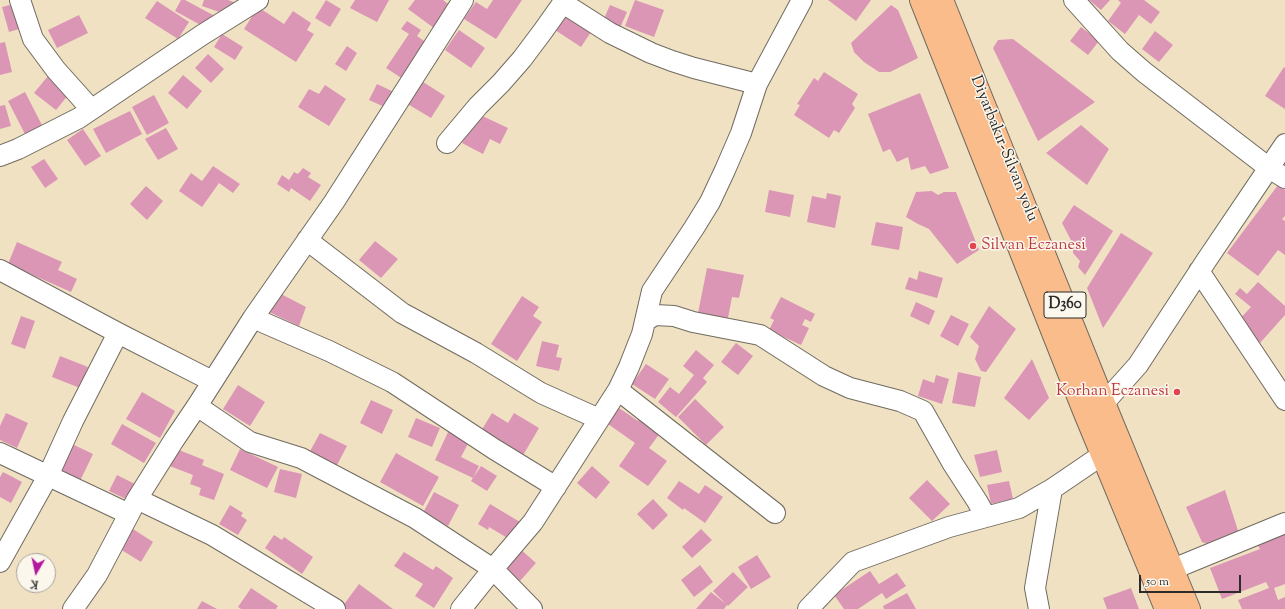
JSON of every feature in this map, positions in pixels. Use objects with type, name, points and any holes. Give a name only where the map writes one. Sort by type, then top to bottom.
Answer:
[{"type":"highway","name":"Diyarbakır-Silvan yolu","points":[[928,1],[1104,403],[1189,609]]},
{"type":"highway","name":"Diyarbakır-Silvan yolu","points":[[928,1],[1084,411],[1166,609]]},
{"type":"street","points":[[20,0],[33,40],[56,70],[91,109]]},
{"type":"street","points":[[0,156],[79,118],[202,35],[258,0]]},
{"type":"street","points":[[73,609],[97,575],[133,507],[174,440],[253,318],[334,202],[463,0]]},
{"type":"street","points":[[461,609],[533,522],[618,390],[642,334],[652,291],[710,202],[742,133],[757,84],[802,0]]},
{"type":"street","points":[[1074,0],[1120,51],[1144,72],[1277,173]]},
{"type":"street","points":[[447,143],[478,106],[522,59],[564,1],[610,32],[651,52],[694,68],[757,84]]},
{"type":"street","points":[[1084,411],[1104,403],[1138,365],[1199,271],[1277,173],[1285,144]]},
{"type":"street","points":[[307,240],[402,313],[476,353],[542,393],[599,419]]},
{"type":"street","points":[[0,271],[212,381]]},
{"type":"street","points":[[1199,271],[1285,400]]},
{"type":"street","points":[[645,321],[655,315],[674,316],[693,322],[760,335],[824,376],[850,388],[900,402],[923,411],[953,464],[986,517]]},
{"type":"street","points":[[253,318],[329,351],[392,382],[494,449],[556,487]]},
{"type":"street","points":[[0,562],[48,476],[73,421],[118,333]]},
{"type":"street","points":[[618,390],[775,513]]},
{"type":"street","points":[[197,406],[250,442],[301,458],[416,518],[493,569],[532,609]]},
{"type":"street","points":[[0,453],[48,476],[212,534],[335,609]]},
{"type":"street","points":[[808,609],[853,562],[949,527],[1019,508],[1052,490],[1102,455]]},
{"type":"street","points":[[1038,609],[1035,588],[1052,490]]},
{"type":"street","points":[[1173,570],[1285,523]]},
{"type":"building","points":[[181,0],[185,0],[213,15],[206,28],[175,11]]},
{"type":"building","points":[[204,0],[228,0],[236,3],[231,16],[202,6]]},
{"type":"building","points":[[326,0],[341,9],[330,27],[315,18]]},
{"type":"building","points":[[355,0],[389,0],[377,22],[350,8]]},
{"type":"building","points":[[415,0],[443,0],[455,9],[438,31],[408,9]]},
{"type":"building","points":[[493,0],[522,0],[496,39],[464,19],[476,2],[487,9]]},
{"type":"building","points":[[635,0],[664,10],[654,37],[625,26]]},
{"type":"building","points":[[828,0],[871,0],[856,21]]},
{"type":"building","points":[[1089,0],[1110,0],[1101,10]]},
{"type":"building","points":[[1118,0],[1144,0],[1160,12],[1151,24],[1139,15],[1125,34],[1108,21],[1121,3]]},
{"type":"building","points":[[157,1],[189,22],[178,39],[145,18]]},
{"type":"building","points":[[18,3],[19,29],[9,32],[2,7]]},
{"type":"building","points":[[610,5],[627,12],[620,28],[603,21]]},
{"type":"building","points":[[891,5],[898,10],[918,58],[890,72],[879,72],[864,62],[854,52],[851,43]]},
{"type":"building","points":[[258,7],[284,24],[293,11],[311,23],[307,30],[314,34],[296,62],[244,29]]},
{"type":"building","points":[[564,10],[593,29],[581,47],[552,28]]},
{"type":"building","points":[[79,15],[88,33],[57,48],[48,30]]},
{"type":"building","points":[[407,21],[421,30],[417,36],[430,45],[406,81],[386,68],[409,34],[401,29]]},
{"type":"building","points":[[1081,27],[1099,41],[1088,55],[1070,41]]},
{"type":"building","points":[[459,30],[485,48],[471,68],[445,50]]},
{"type":"building","points":[[1155,31],[1173,45],[1159,62],[1142,49]]},
{"type":"building","points":[[222,34],[243,47],[235,60],[214,47]]},
{"type":"building","points":[[1013,39],[1095,102],[1038,141],[993,48],[998,40]]},
{"type":"building","points":[[5,42],[12,72],[0,75],[0,43]]},
{"type":"building","points":[[347,46],[357,53],[346,71],[335,64]]},
{"type":"building","points":[[208,54],[224,69],[211,83],[195,68]]},
{"type":"building","points":[[1284,67],[1285,68],[1285,109],[1265,96]]},
{"type":"building","points":[[824,72],[858,94],[852,104],[855,108],[839,133],[834,130],[829,138],[794,115],[800,105],[797,104],[814,78],[818,81]]},
{"type":"building","points":[[183,75],[202,91],[187,109],[168,93]]},
{"type":"building","points":[[48,76],[69,94],[56,110],[34,93]]},
{"type":"building","points":[[420,80],[445,96],[431,118],[406,103]]},
{"type":"building","points":[[377,84],[396,93],[389,109],[369,100]]},
{"type":"building","points":[[325,85],[346,99],[329,126],[298,107],[309,89],[319,94]]},
{"type":"building","points":[[25,92],[44,129],[27,138],[8,101]]},
{"type":"building","points":[[920,93],[949,168],[930,174],[925,166],[911,170],[908,157],[897,162],[890,149],[883,152],[868,114]]},
{"type":"building","points":[[154,95],[169,123],[147,135],[132,107]]},
{"type":"building","points":[[5,105],[11,126],[0,129],[0,106]]},
{"type":"building","points":[[130,111],[142,134],[106,153],[93,129]]},
{"type":"building","points":[[476,113],[508,128],[500,144],[490,139],[483,154],[462,143]]},
{"type":"building","points":[[1081,125],[1109,149],[1087,185],[1046,153]]},
{"type":"building","points":[[166,128],[178,149],[158,160],[145,139]]},
{"type":"building","points":[[83,129],[101,156],[85,166],[67,140]]},
{"type":"building","points":[[44,159],[58,179],[45,188],[31,167]]},
{"type":"building","points":[[213,166],[240,184],[233,193],[219,183],[202,207],[179,191],[191,173],[202,181]]},
{"type":"building","points":[[303,168],[311,173],[308,177],[321,185],[310,201],[291,188],[289,192],[277,184],[282,175],[289,180],[294,172],[298,174]]},
{"type":"building","points":[[1278,185],[1285,190],[1285,216],[1282,219],[1285,221],[1285,255],[1278,250],[1258,276],[1227,253]]},
{"type":"building","points":[[146,186],[163,201],[147,220],[130,204]]},
{"type":"building","points":[[769,190],[794,195],[790,217],[765,212]]},
{"type":"building","points":[[932,191],[938,195],[944,192],[956,192],[979,250],[957,264],[929,229],[906,217],[916,192]]},
{"type":"building","points":[[827,193],[841,196],[835,228],[807,222],[812,196],[826,199]]},
{"type":"building","points":[[1074,205],[1113,231],[1085,275],[1078,267],[1080,261],[1073,253],[1073,244],[1062,223]]},
{"type":"building","points":[[876,222],[903,227],[899,250],[871,245]]},
{"type":"building","points":[[1121,233],[1153,253],[1103,328],[1087,288]]},
{"type":"building","points":[[375,241],[398,259],[381,278],[359,260]]},
{"type":"building","points":[[17,242],[62,262],[58,270],[77,279],[71,292],[8,264]]},
{"type":"building","points":[[707,268],[744,275],[739,298],[732,297],[728,318],[698,313]]},
{"type":"building","points":[[919,271],[943,278],[937,298],[905,289],[909,277],[917,280]]},
{"type":"building","points":[[1258,282],[1285,306],[1285,315],[1260,343],[1237,322],[1251,307],[1235,294],[1240,288],[1247,294]]},
{"type":"building","points":[[279,293],[306,307],[299,326],[269,312]]},
{"type":"building","points":[[522,296],[539,307],[533,316],[542,322],[517,361],[491,344]]},
{"type":"building","points":[[781,297],[815,314],[811,322],[805,319],[802,325],[809,328],[801,345],[769,330],[774,320],[770,318]]},
{"type":"building","points":[[916,302],[935,311],[929,325],[910,316]]},
{"type":"building","points":[[989,306],[1016,329],[986,372],[981,371],[975,359],[979,346],[970,337]]},
{"type":"building","points":[[951,315],[969,324],[958,346],[940,336]]},
{"type":"building","points":[[21,316],[35,321],[25,349],[11,344]]},
{"type":"building","points":[[542,341],[559,345],[556,357],[562,358],[559,371],[536,366]]},
{"type":"building","points":[[736,343],[753,356],[738,375],[721,362]]},
{"type":"building","points":[[696,350],[714,365],[703,378],[707,382],[676,417],[658,402],[670,387],[679,394],[694,375],[683,366]]},
{"type":"building","points":[[60,356],[88,367],[80,388],[52,377]]},
{"type":"building","points":[[1032,359],[1049,398],[1029,420],[1004,398]]},
{"type":"building","points":[[646,364],[669,379],[655,399],[632,384]]},
{"type":"building","points":[[958,372],[981,377],[975,407],[952,403]]},
{"type":"building","points":[[936,375],[949,379],[942,404],[918,396],[923,379],[934,383]]},
{"type":"building","points":[[238,385],[265,402],[250,426],[223,409]]},
{"type":"building","points":[[142,392],[175,411],[160,438],[126,419]]},
{"type":"building","points":[[695,399],[724,427],[706,445],[678,417]]},
{"type":"building","points":[[371,400],[393,410],[382,434],[360,423]]},
{"type":"building","points":[[619,408],[638,421],[642,414],[663,429],[649,448],[667,461],[648,486],[619,466],[635,443],[608,424]]},
{"type":"building","points":[[6,413],[28,423],[17,448],[0,440],[0,426]]},
{"type":"building","points":[[492,413],[508,423],[514,413],[539,428],[522,457],[481,431]]},
{"type":"building","points":[[416,418],[440,428],[432,447],[408,437]]},
{"type":"building","points":[[122,424],[156,443],[144,463],[111,444]]},
{"type":"building","points":[[449,430],[470,440],[461,457],[479,466],[473,478],[435,460]]},
{"type":"building","points":[[320,433],[347,446],[336,467],[309,453]]},
{"type":"building","points":[[72,444],[93,454],[80,481],[59,471]]},
{"type":"building","points":[[174,448],[204,460],[202,465],[224,474],[214,500],[199,495],[201,488],[190,484],[193,475],[167,465]]},
{"type":"building","points":[[240,449],[278,467],[267,488],[230,470]]},
{"type":"building","points":[[997,450],[1002,472],[980,477],[974,455]]},
{"type":"building","points":[[396,453],[439,477],[423,506],[380,482]]},
{"type":"building","points":[[481,466],[497,476],[487,491],[471,481]]},
{"type":"building","points":[[592,466],[610,482],[596,499],[577,483]]},
{"type":"building","points":[[280,469],[302,474],[296,498],[274,492]]},
{"type":"building","points":[[3,472],[22,482],[11,503],[0,497],[0,477]]},
{"type":"building","points":[[117,475],[137,485],[130,501],[109,491]]},
{"type":"building","points":[[927,480],[950,504],[932,521],[909,498]]},
{"type":"building","points":[[679,481],[699,494],[705,485],[723,497],[705,523],[684,508],[683,510],[667,498]]},
{"type":"building","points":[[1009,481],[1013,499],[991,504],[987,485]]},
{"type":"building","points":[[1225,490],[1241,540],[1218,548],[1202,542],[1186,507]]},
{"type":"building","points":[[434,492],[459,505],[448,526],[423,513]]},
{"type":"building","points":[[653,499],[668,515],[653,530],[637,514]]},
{"type":"building","points":[[490,504],[525,525],[514,542],[489,527],[488,530],[478,524]]},
{"type":"building","points":[[230,505],[243,513],[241,516],[247,520],[238,535],[219,524]]},
{"type":"building","points":[[133,529],[153,542],[141,562],[120,549]]},
{"type":"building","points":[[701,529],[712,540],[692,558],[682,547]]},
{"type":"building","points":[[1285,533],[1285,584],[1274,588],[1278,600],[1285,597],[1285,609],[1242,609],[1238,600],[1269,588],[1266,582],[1222,599],[1210,568],[1260,549],[1257,544]]},
{"type":"building","points":[[274,535],[282,540],[284,537],[313,557],[302,574],[265,548]]},
{"type":"building","points":[[519,548],[536,563],[520,581],[503,566]]},
{"type":"building","points":[[404,552],[433,570],[436,566],[453,578],[434,608],[415,596],[423,584],[394,566]]},
{"type":"building","points":[[757,555],[771,577],[751,589],[738,567]]},
{"type":"building","points":[[700,565],[713,582],[694,597],[681,580]]},
{"type":"building","points":[[870,571],[879,584],[897,573],[906,586],[886,599],[882,593],[858,609],[844,609],[834,595]]},
{"type":"building","points":[[733,572],[748,587],[724,609],[696,609],[711,592],[726,604],[713,591]]},
{"type":"building","points":[[359,584],[393,609],[345,609],[342,607]]},
{"type":"building","points":[[251,588],[278,606],[276,609],[241,609],[238,607]]},
{"type":"building","points":[[1131,588],[1139,609],[1107,609],[1103,598]]},
{"type":"building","points":[[907,593],[916,609],[884,609],[883,606]]},
{"type":"building","points":[[202,601],[217,609],[197,609]]},
{"type":"place","name":"Silvan Eczanesi","points":[[973,246]]},
{"type":"place","name":"Korhan Eczanesi","points":[[1177,392]]}]
